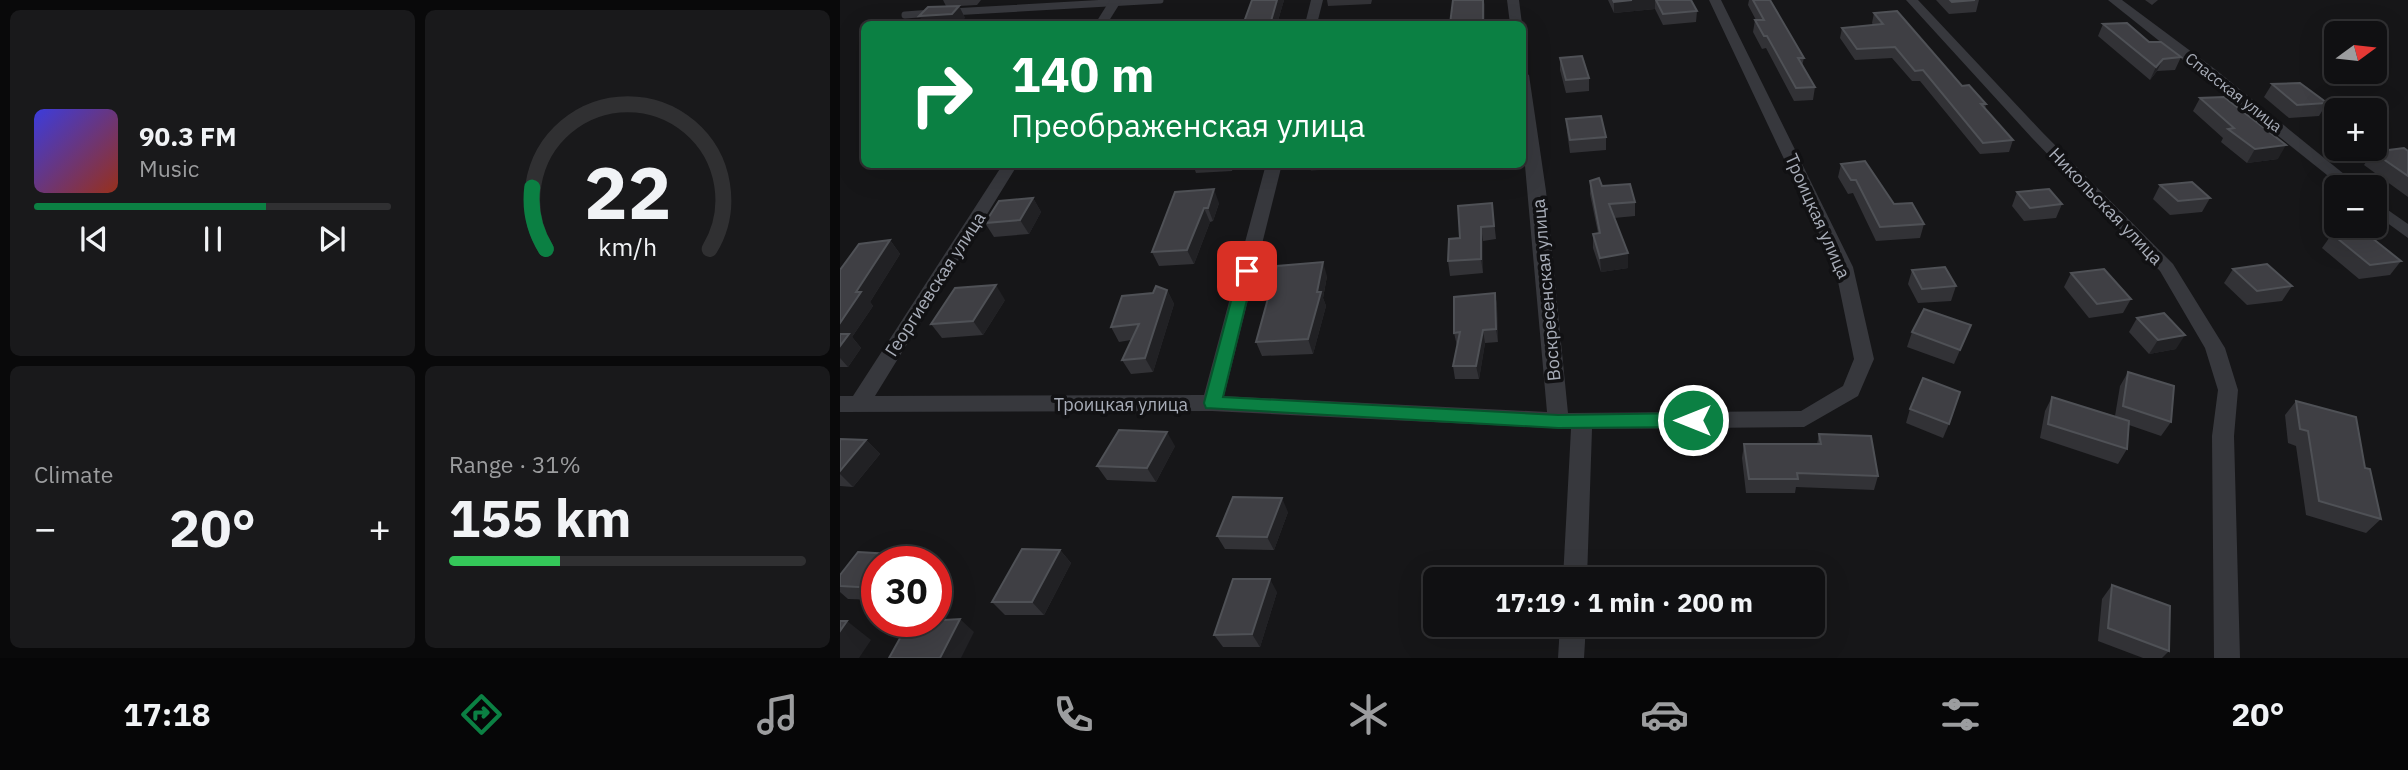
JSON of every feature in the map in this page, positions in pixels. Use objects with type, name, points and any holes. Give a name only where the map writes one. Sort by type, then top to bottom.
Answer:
[{"type":"street","points":[[1312,21],[1317,0]]},
{"type":"street","points":[[1513,0],[1516,21]]},
{"type":"street","name":"Троицкая улица","points":[[849,404],[1212,403],[1558,421],[1804,419],[1851,391],[1864,359],[1844,267],[1715,0]]},
{"type":"street","name":"Никольская улица","points":[[1912,0],[2037,135],[2167,268],[2215,348],[2228,390],[2222,436],[2227,658]]},
{"type":"street","name":"Спасская улица","points":[[2114,0],[2211,73],[2337,175]]},
{"type":"street","points":[[1103,21],[1115,1]]},
{"type":"street","name":"Воскресенская улица","points":[[1526,104],[1538,191],[1558,421]]},
{"type":"street","name":"Георгиевская улица","points":[[849,404],[1008,168]]},
{"type":"street","points":[[1212,403],[1273,168]]},
{"type":"street","points":[[2387,216],[2408,233]]},
{"type":"street","points":[[1576,567],[1583,421]]},
{"type":"street","points":[[1571,658],[1572,637]]},
{"type":"lane","points":[[905,15],[1160,0]]},
{"type":"building","points":[[1252,0],[1277,0],[1271,21],[1244,21]]},
{"type":"building","points":[[1453,0],[1483,0],[1483,21],[1450,21]]},
{"type":"building","points":[[1656,0],[1691,0],[1697,11],[1663,14]]},
{"type":"building","points":[[1753,0],[1770,0],[1804,58],[1798,58],[1815,87],[1796,88],[1755,20],[1764,20]]},
{"type":"building","points":[[959,6],[952,14],[919,16],[928,7]]},
{"type":"building","points":[[1897,11],[1962,86],[1969,85],[1986,104],[1981,104],[2013,140],[1983,143],[1923,70],[1915,71],[1895,47],[1857,49],[1842,28],[1883,24],[1874,13]]},
{"type":"building","points":[[2127,23],[2149,42],[2161,42],[2181,57],[2163,59],[2156,67],[2103,24]]},
{"type":"building","points":[[1582,56],[1589,78],[1566,80],[1560,58]]},
{"type":"building","points":[[2300,83],[2324,103],[2297,105],[2272,84]]},
{"type":"building","points":[[2224,97],[2286,145],[2255,149],[2228,129],[2234,128],[2200,98]]},
{"type":"building","points":[[1601,116],[1606,137],[1570,140],[1566,119]]},
{"type":"building","points":[[2404,148],[2408,151],[2408,176],[2386,161],[2387,150]]},
{"type":"building","points":[[1865,161],[1894,204],[1912,203],[1924,224],[1880,227],[1856,180],[1851,180],[1841,164]]},
{"type":"building","points":[[1599,178],[1602,186],[1630,184],[1635,202],[1609,204],[1628,253],[1600,258],[1593,234],[1600,233],[1590,181]]},
{"type":"building","points":[[2192,182],[2210,198],[2178,201],[2160,185]]},
{"type":"building","points":[[1214,189],[1208,208],[1204,208],[1187,250],[1152,252],[1175,192]]},
{"type":"building","points":[[2049,189],[2062,204],[2030,208],[2017,192]]},
{"type":"building","points":[[1033,198],[1020,220],[985,223],[999,201]]},
{"type":"building","points":[[1492,203],[1494,226],[1481,227],[1481,259],[1448,261],[1449,239],[1460,238],[1458,206]]},
{"type":"building","points":[[2337,238],[2372,238],[2401,261],[2370,265]]},
{"type":"building","points":[[890,240],[856,292],[861,292],[840,323],[840,270],[859,244]]},
{"type":"building","points":[[1323,262],[1317,292],[1321,292],[1308,339],[1256,342],[1277,266]]},
{"type":"building","points":[[2267,264],[2292,286],[2257,291],[2233,269]]},
{"type":"building","points":[[1945,267],[1956,286],[1922,289],[1912,270]]},
{"type":"building","points":[[2104,269],[2131,299],[2097,304],[2071,273]]},
{"type":"building","points":[[996,285],[973,321],[931,324],[955,288]]},
{"type":"building","points":[[1156,286],[1167,290],[1145,358],[1122,360],[1139,324],[1111,327],[1122,296],[1153,293]]},
{"type":"building","points":[[1495,293],[1496,329],[1483,330],[1476,366],[1453,366],[1460,332],[1454,333],[1454,297]]},
{"type":"building","points":[[1924,309],[1971,325],[1960,350],[1912,332]]},
{"type":"building","points":[[2164,313],[2185,335],[2158,340],[2137,318]]},
{"type":"building","points":[[840,334],[849,334],[840,346]]},
{"type":"building","points":[[2128,372],[2174,386],[2171,422],[2123,406]]},
{"type":"building","points":[[1923,378],[1960,392],[1949,424],[1910,409]]},
{"type":"building","points":[[2052,397],[2129,421],[2127,449],[2048,424]]},
{"type":"building","points":[[2296,401],[2356,417],[2365,468],[2370,469],[2381,519],[2319,501],[2308,431],[2300,429]]},
{"type":"building","points":[[1119,430],[1167,432],[1147,468],[1097,466]]},
{"type":"building","points":[[1819,434],[1871,436],[1878,476],[1797,473],[1798,479],[1749,479],[1744,444],[1821,444]]},
{"type":"building","points":[[840,439],[866,440],[840,471]]},
{"type":"building","points":[[1233,497],[1282,498],[1267,537],[1217,536]]},
{"type":"building","points":[[1022,549],[1060,550],[1032,602],[992,602]]},
{"type":"building","points":[[858,552],[861,552],[861,587],[840,586],[840,575]]},
{"type":"building","points":[[1233,579],[1270,579],[1252,634],[1214,635]]},
{"type":"building","points":[[2112,585],[2170,606],[2169,651],[2108,628]]},
{"type":"building","points":[[952,619],[960,619],[952,635]]},
{"type":"building","points":[[840,621],[847,621],[840,631]]},
{"type":"building","points":[[901,637],[951,637],[940,658],[889,658]]},
{"type":"route","points":[[1247,271],[1212,403],[1558,421],[1693,420]]}]
